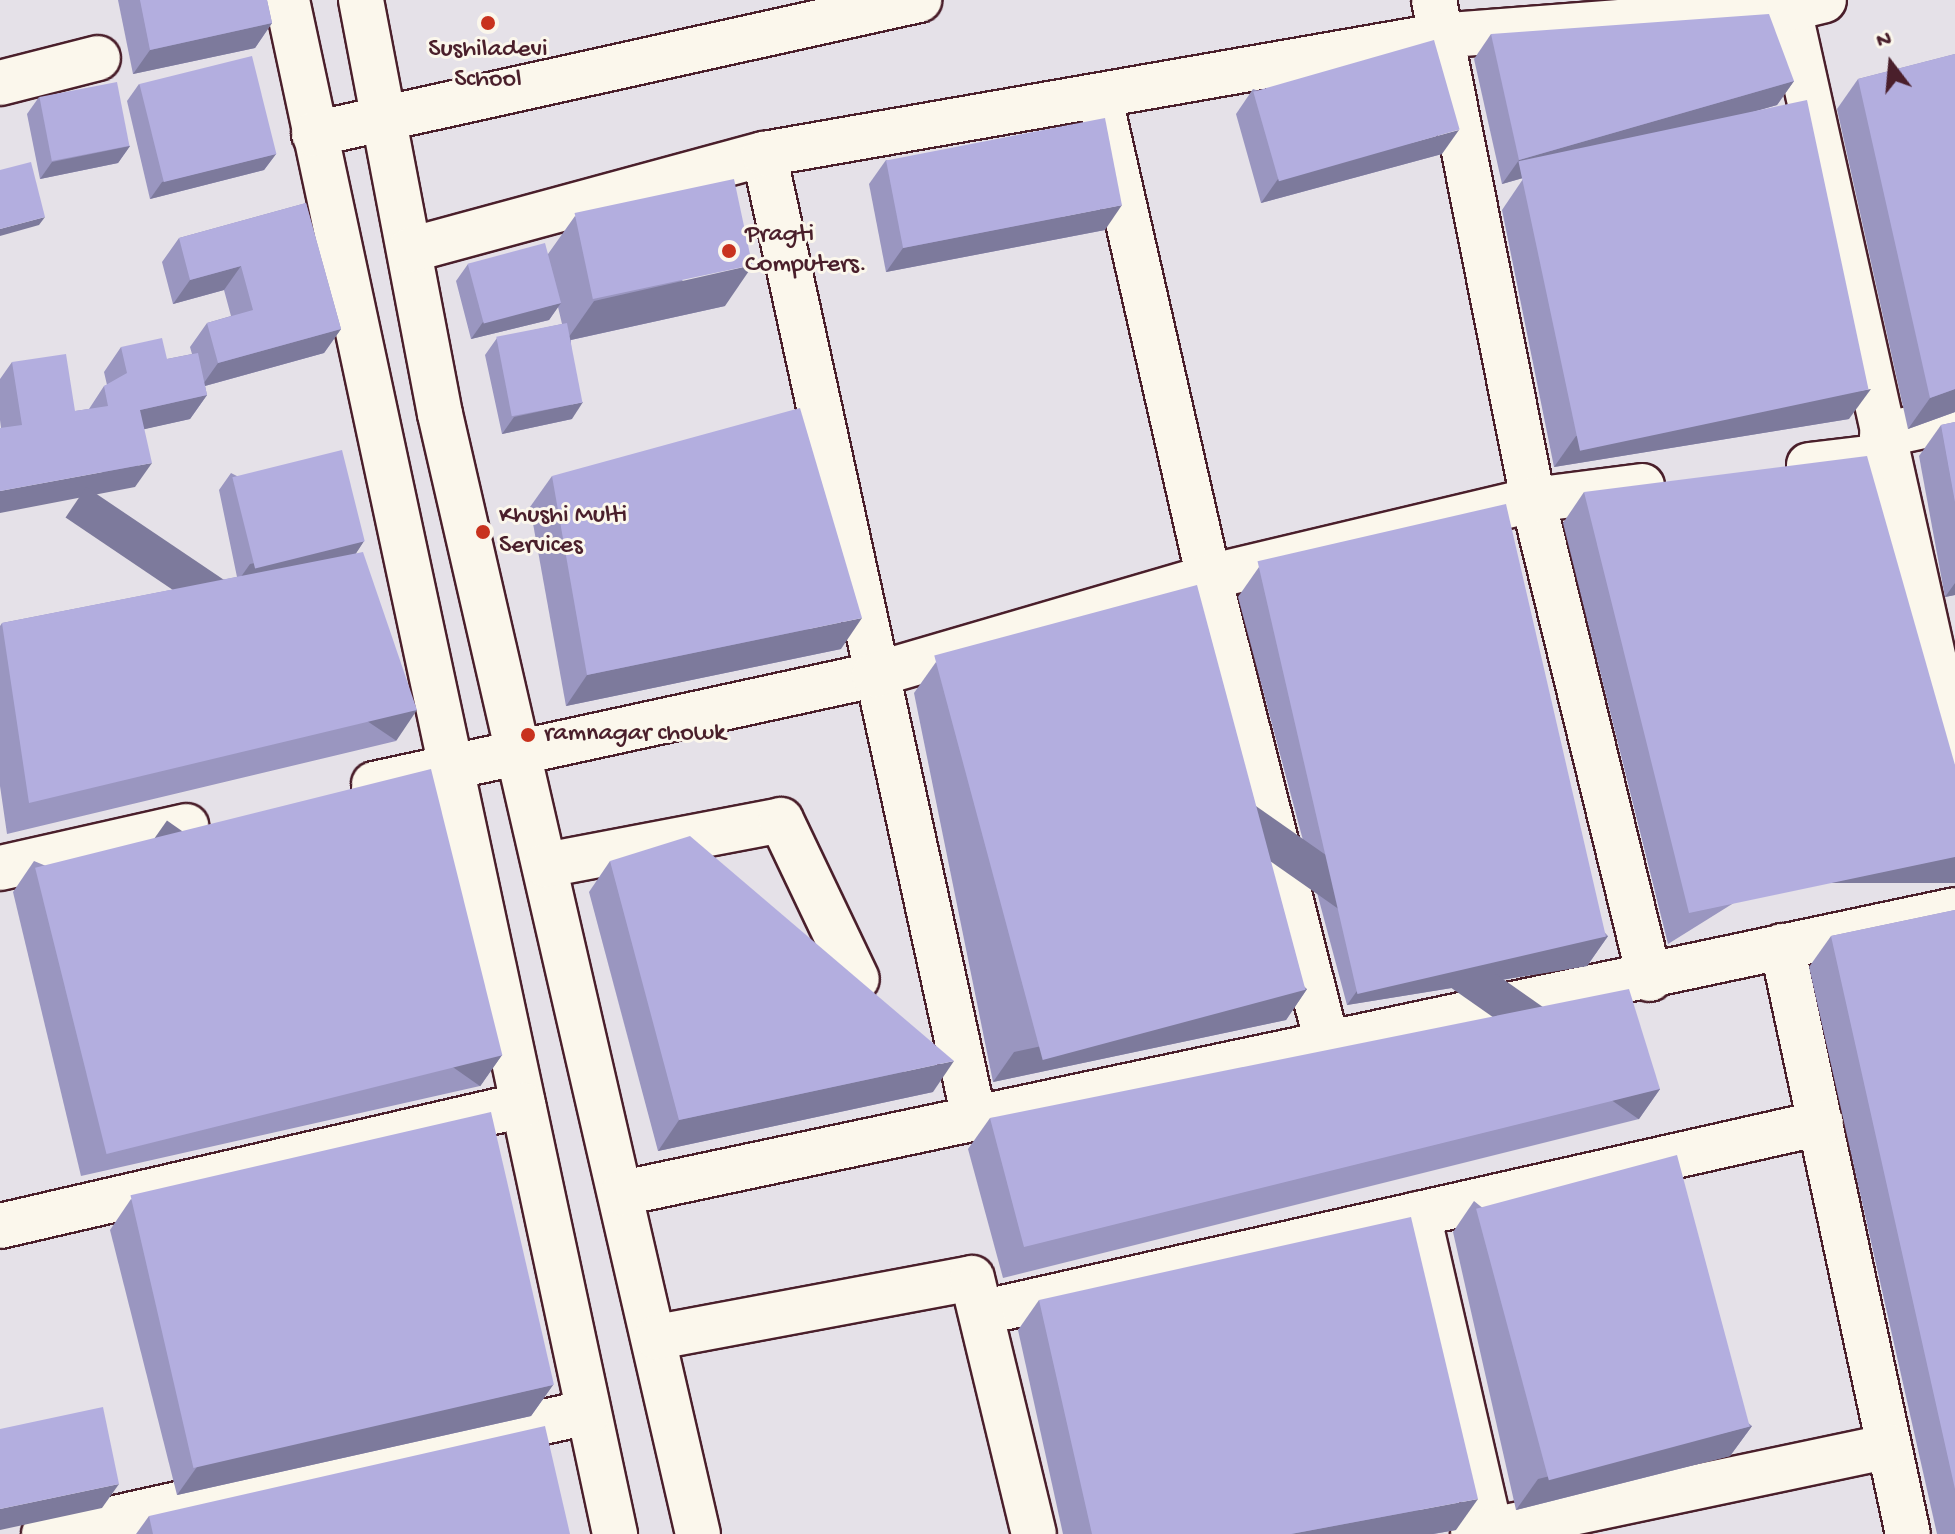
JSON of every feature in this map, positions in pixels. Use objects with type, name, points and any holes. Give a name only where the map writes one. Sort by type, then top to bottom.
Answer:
[{"type":"street","points":[[287,0],[615,1534]]},
{"type":"street","points":[[361,0],[440,414],[657,1337],[698,1534]]},
{"type":"street","points":[[314,134],[919,0]]},
{"type":"street","points":[[410,250],[764,154],[1100,99],[1435,18],[1800,3],[1884,445],[1941,623],[1955,754]]},
{"type":"street","points":[[1435,18],[1533,500],[1650,979]]},
{"type":"street","points":[[0,83],[98,58]]},
{"type":"street","points":[[1100,99],[1209,577],[1327,1045]]},
{"type":"street","points":[[764,154],[874,675],[974,1118]]},
{"type":"street","points":[[1763,471],[1884,445],[1955,419]]},
{"type":"street","points":[[326,795],[874,675],[1209,577],[1533,500],[1686,481]]},
{"type":"street","points":[[0,868],[233,816]]},
{"type":"street","points":[[546,865],[781,820],[857,979]]},
{"type":"street","points":[[623,1193],[1650,979],[1782,946],[1955,910]]},
{"type":"street","points":[[1782,946],[1908,1534]]},
{"type":"street","points":[[0,1226],[523,1105]]},
{"type":"street","points":[[985,1312],[1821,1123]]},
{"type":"street","points":[[1418,1214],[1485,1533],[1889,1446]]},
{"type":"street","points":[[657,1337],[964,1276],[985,1312],[1034,1534]]},
{"type":"street","points":[[44,1534],[588,1412]]},
{"type":"building","points":[[140,0],[267,0],[272,23],[150,50]]},
{"type":"building","points":[[1769,14],[1794,81],[1519,160],[1491,34]]},
{"type":"building","points":[[1434,40],[1460,129],[1279,181],[1253,92]]},
{"type":"building","points":[[1955,54],[1955,389],[1930,398],[1858,79]]},
{"type":"building","points":[[252,56],[276,154],[164,182],[139,84]]},
{"type":"building","points":[[117,82],[129,146],[52,161],[39,97]]},
{"type":"building","points":[[1807,100],[1869,390],[1580,451],[1518,161]]},
{"type":"building","points":[[1105,118],[1122,205],[903,248],[886,161]]},
{"type":"building","points":[[31,162],[45,217],[0,229],[0,170]]},
{"type":"building","points":[[734,179],[752,265],[593,299],[575,213]]},
{"type":"building","points":[[306,203],[341,329],[218,363],[207,323],[253,310],[241,266],[190,280],[179,238]]},
{"type":"building","points":[[545,243],[561,303],[484,324],[468,264]]},
{"type":"building","points":[[567,323],[582,403],[512,416],[496,337]]},
{"type":"building","points":[[162,338],[167,359],[198,353],[207,395],[140,410],[152,463],[0,491],[0,428],[22,425],[12,362],[66,354],[75,411],[108,406],[104,386],[127,373],[121,347]]},
{"type":"building","points":[[800,408],[862,618],[587,675],[552,476]]},
{"type":"building","points":[[1955,422],[1955,502],[1941,425]]},
{"type":"building","points":[[342,450],[365,541],[255,569],[232,477]]},
{"type":"building","points":[[1867,456],[1955,765],[1955,857],[1689,913],[1584,492]]},
{"type":"building","points":[[1506,504],[1606,937],[1357,994],[1258,561]]},
{"type":"building","points":[[363,552],[417,710],[29,803],[2,623]]},
{"type":"building","points":[[1197,585],[1305,990],[1043,1060],[934,655]]},
{"type":"building","points":[[431,769],[502,1055],[106,1154],[35,868]]},
{"type":"building","points":[[690,836],[954,1061],[679,1120],[610,861]]},
{"type":"building","points":[[1955,910],[1955,1489],[1831,936]]},
{"type":"building","points":[[1629,989],[1660,1089],[1024,1247],[990,1118]]},
{"type":"building","points":[[491,1112],[554,1385],[193,1468],[130,1195]]},
{"type":"building","points":[[1677,1155],[1750,1426],[1549,1480],[1476,1209]]},
{"type":"building","points":[[1411,1217],[1478,1499],[1291,1534],[1092,1534],[1039,1300]]},
{"type":"building","points":[[103,1407],[119,1484],[0,1509],[0,1429]]},
{"type":"building","points":[[545,1426],[570,1534],[153,1534],[149,1516]]},
{"type":"place","name":"Sushiladevi School","points":[[488,23]]},
{"type":"place","name":"Pragti Computers.","points":[[729,251]]},
{"type":"place","name":"Khushi Multi Services","points":[[483,532]]},
{"type":"place","name":"ramnagar chowk","points":[[528,735]]}]
